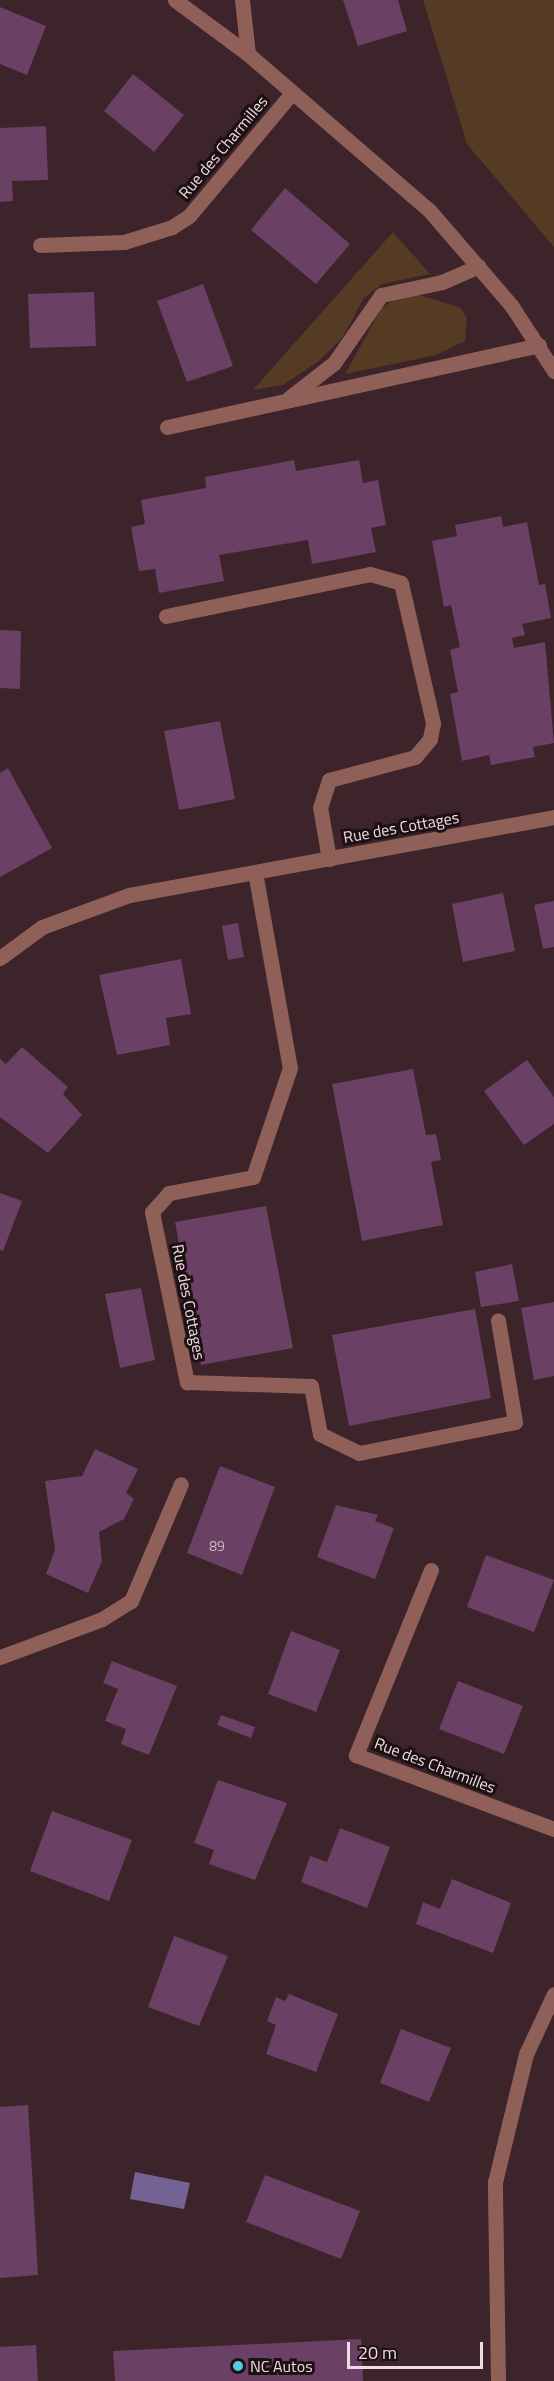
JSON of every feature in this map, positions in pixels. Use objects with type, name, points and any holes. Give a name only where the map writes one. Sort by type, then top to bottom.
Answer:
[{"type":"street","name":"Rue des Charmilles","points":[[175,0],[249,54],[396,180],[479,266],[539,345],[554,371]]},
{"type":"street","points":[[242,0],[249,54]]},
{"type":"street","name":"Rue des Charmilles","points":[[40,245],[124,242],[172,227],[189,216],[292,93]]},
{"type":"street","points":[[282,403],[334,363],[381,296],[406,286],[442,282],[479,266]]},
{"type":"street","points":[[167,427],[539,345]]},
{"type":"street","points":[[165,616],[370,574],[401,583],[433,723],[430,739],[415,757],[330,780],[320,807],[329,859]]},
{"type":"street","name":"Rue des Cottages","points":[[0,958],[42,927],[129,896],[554,817]]},
{"type":"street","name":"Rue des Cottages","points":[[255,872],[290,1068],[253,1177],[169,1193],[152,1212],[187,1382],[310,1386],[320,1434],[359,1453],[503,1425],[514,1422],[498,1320]]},
{"type":"street","points":[[0,1657],[102,1619],[131,1601],[181,1484]]},
{"type":"street","name":"Rue des Charmilles","points":[[431,1570],[356,1755],[554,1829]]},
{"type":"street","points":[[498,2381],[495,2182],[526,2054],[554,1994]]},
{"type":"shaded area","points":[[423,0],[554,0],[554,247],[467,144]]},
{"type":"shaded area","points":[[393,232],[430,274],[382,284],[364,298],[342,338],[319,361],[283,385],[253,390]]},
{"type":"shaded area","points":[[417,294],[461,308],[467,318],[465,341],[436,355],[345,374],[381,309],[396,298]]},
{"type":"shaded area","points":[[135,2172],[190,2183],[184,2209],[130,2199]]},
{"type":"building","points":[[343,0],[398,0],[407,31],[358,46]]},
{"type":"building","points":[[0,7],[46,26],[27,75],[0,64]]},
{"type":"building","points":[[133,74],[184,115],[154,152],[104,111]]},
{"type":"building","points":[[46,126],[48,180],[12,181],[13,201],[0,202],[0,128]]},
{"type":"building","points":[[285,188],[350,244],[316,284],[251,230]]},
{"type":"building","points":[[203,284],[233,366],[187,382],[157,301]]},
{"type":"building","points":[[94,292],[96,346],[30,348],[28,294]]},
{"type":"building","points":[[294,460],[296,471],[359,460],[363,483],[378,480],[386,525],[371,528],[376,552],[312,564],[308,540],[219,555],[224,581],[159,593],[155,569],[139,571],[131,527],[145,524],[141,500],[206,488],[205,477]]},
{"type":"building","points":[[501,516],[503,527],[527,522],[539,585],[545,584],[551,618],[522,624],[525,635],[512,638],[514,648],[545,642],[554,743],[533,747],[535,757],[491,765],[489,755],[462,761],[450,694],[458,692],[450,650],[460,647],[451,605],[444,607],[432,541],[457,536],[455,525]]},
{"type":"building","points":[[0,630],[21,631],[20,689],[0,688]]},
{"type":"building","points":[[220,721],[235,799],[179,810],[164,731]]},
{"type":"building","points":[[8,768],[52,848],[0,877],[0,773]]},
{"type":"building","points":[[503,893],[515,951],[463,962],[452,904]]},
{"type":"building","points":[[554,901],[554,947],[543,949],[534,905]]},
{"type":"building","points":[[238,923],[244,957],[228,960],[222,926]]},
{"type":"building","points":[[181,959],[191,1014],[166,1018],[170,1045],[117,1055],[99,975]]},
{"type":"building","points":[[22,1047],[68,1087],[63,1094],[82,1115],[48,1153],[0,1117],[0,1059],[6,1064]]},
{"type":"building","points":[[527,1060],[554,1097],[554,1124],[524,1145],[484,1091]]},
{"type":"building","points":[[413,1069],[426,1135],[436,1134],[441,1160],[431,1162],[443,1225],[362,1241],[332,1084]]},
{"type":"building","points":[[0,1193],[22,1201],[3,1251],[0,1250]]},
{"type":"building","points":[[266,1206],[293,1348],[201,1365],[175,1222]]},
{"type":"building","points":[[512,1264],[519,1301],[481,1307],[475,1272]]},
{"type":"building","points":[[141,1288],[155,1360],[120,1368],[105,1294]]},
{"type":"building","points":[[554,1302],[554,1376],[534,1380],[521,1308]]},
{"type":"building","points":[[475,1309],[491,1398],[349,1426],[332,1335]]},
{"type":"building","points":[[95,1449],[138,1469],[126,1493],[134,1499],[124,1519],[99,1532],[102,1561],[88,1593],[46,1574],[55,1550],[45,1481],[82,1476]]},
{"type":"building","points":[[220,1466],[275,1487],[242,1575],[187,1553]]},
{"type":"building","points":[[336,1505],[378,1515],[375,1521],[394,1528],[375,1579],[317,1557]]},
{"type":"building","points":[[486,1555],[554,1580],[534,1632],[467,1607]]},
{"type":"building","points":[[291,1631],[340,1650],[316,1712],[268,1694]]},
{"type":"building","points":[[112,1661],[177,1686],[149,1755],[121,1744],[126,1729],[105,1721],[118,1689],[103,1683]]},
{"type":"building","points":[[458,1681],[523,1706],[504,1754],[439,1729]]},
{"type":"building","points":[[221,1715],[255,1727],[251,1738],[217,1725]]},
{"type":"building","points":[[218,1780],[287,1803],[255,1880],[209,1864],[214,1850],[194,1843]]},
{"type":"building","points":[[52,1811],[132,1840],[109,1901],[30,1871]]},
{"type":"building","points":[[340,1828],[390,1847],[367,1908],[301,1882],[310,1856],[327,1862]]},
{"type":"building","points":[[452,1879],[511,1903],[493,1953],[416,1924],[423,1902],[440,1909]]},
{"type":"building","points":[[174,1936],[228,1956],[199,2026],[148,2007]]},
{"type":"building","points":[[289,1994],[338,2014],[316,2072],[266,2054],[276,2025],[267,2021],[276,1997],[285,2001]]},
{"type":"building","points":[[401,2029],[451,2048],[429,2102],[380,2083]]},
{"type":"building","points":[[28,2105],[38,2275],[0,2278],[0,2107]]},
{"type":"building","points":[[265,2175],[360,2211],[341,2259],[246,2222]]},
{"type":"building","name":"NC Autos","points":[[361,2339],[363,2381],[115,2381],[113,2351]]},
{"type":"building","points":[[36,2345],[38,2381],[0,2381],[0,2347]]},
{"type":"place","name":"NC Autos","points":[[238,2366]]}]
